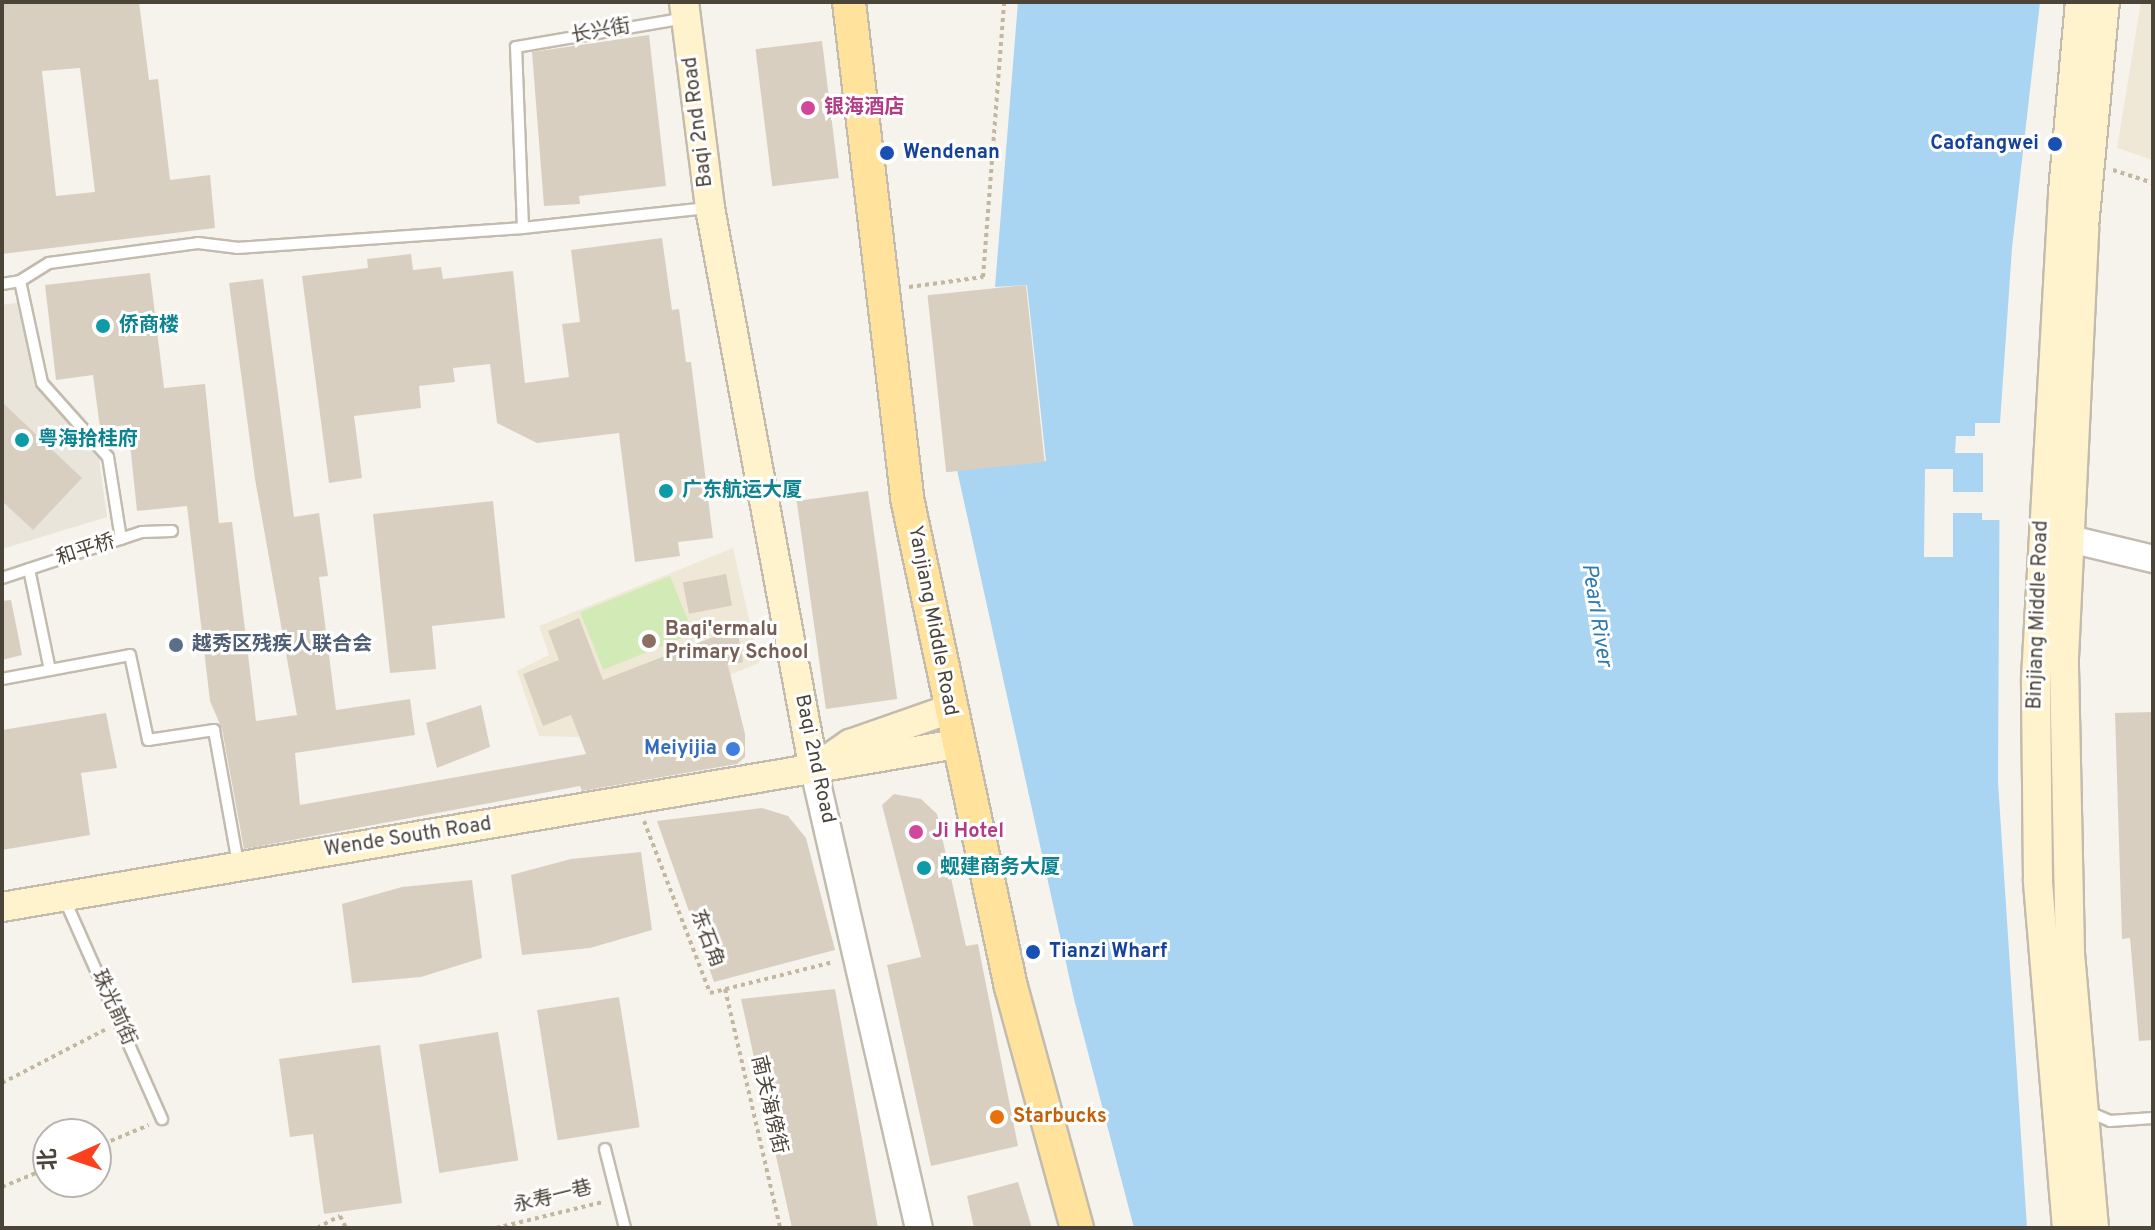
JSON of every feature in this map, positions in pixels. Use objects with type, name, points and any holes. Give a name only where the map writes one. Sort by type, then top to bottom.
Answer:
[{"type":"main road","name":"Yanjiang Middle Road","points":[[849,2],[907,498],[957,744],[1046,1128],[1077,1228]]},
{"type":"main road","name":"Binjiang Middle Road","points":[[2080,2],[2055,535],[2065,842],[2082,1109],[2094,1228]]},
{"type":"main road","name":"Binjiang Middle Road","points":[[2067,1228],[2038,880],[2036,678],[2055,535],[2105,2]]},
{"type":"main road","name":"Baqi 2nd Road","points":[[686,10],[710,208],[814,770]]},
{"type":"main road","points":[[814,770],[850,744],[950,709]]},
{"type":"main road","name":"Wende South Road","points":[[2,907],[957,744]]},
{"type":"street","points":[[2055,535],[2153,559]]},
{"type":"street","name":"Baqi 2nd Road","points":[[814,770],[919,1228]]},
{"type":"lane","name":"长兴街","points":[[523,228],[516,47],[686,10]]},
{"type":"lane","points":[[2,284],[20,281],[49,263],[198,243],[237,248],[523,228],[710,208]]},
{"type":"lane","points":[[20,281],[42,383],[108,457],[121,539]]},
{"type":"lane","name":"和平桥","points":[[2,578],[121,539],[172,531]]},
{"type":"lane","points":[[29,569],[50,670]]},
{"type":"lane","points":[[2,679],[130,655],[148,740],[214,730],[238,866]]},
{"type":"lane","name":"珠光前街","points":[[64,896],[162,1119]]},
{"type":"lane","points":[[2082,1109],[2110,1121],[2153,1118]]},
{"type":"lane","points":[[605,1149],[625,1228]]},
{"type":"path","points":[[882,291],[983,277],[1004,2]]},
{"type":"path","points":[[2090,162],[2153,183]]},
{"type":"path","name":"东石角","points":[[636,800],[710,993],[857,956]]},
{"type":"path","name":"南关海傍街","points":[[725,989],[780,1228]]},
{"type":"path","points":[[2,1083],[119,1022]]},
{"type":"path","points":[[112,1140],[162,1119]]},
{"type":"path","points":[[2,1187],[32,1175]]},
{"type":"path","name":"永寿一巷","points":[[496,1228],[617,1199]]},
{"type":"path","points":[[317,1228],[340,1216],[346,1228]]},
{"type":"shaded area","points":[[2141,2],[2153,2],[2153,160],[2117,148]]},
{"type":"shaded area","name":"粤海拾桂府","points":[[20,302],[35,387],[99,459],[107,517],[2,549],[2,305]]},
{"type":"shaded area","name":"Baqi'ermalu Primary School","points":[[733,548],[759,663],[577,737],[539,736],[517,671],[549,655],[539,626]]},
{"type":"green space","points":[[670,576],[693,633],[603,670],[580,612]]},
{"type":"water","name":"Pearl River","points":[[1018,2],[2040,2],[2012,248],[2000,423],[1998,782],[2027,1228],[1134,1228],[1074,999],[957,470],[1046,461],[1027,285],[995,287]]},
{"type":"pier","points":[[1975,423],[2000,423],[2000,520],[1982,520],[1982,513],[1953,513],[1953,557],[1924,557],[1925,469],[1953,469],[1953,492],[1983,492],[1983,453],[1955,453],[1956,436],[1975,436]]},
{"type":"building","points":[[2,2],[139,2],[149,80],[158,79],[170,180],[210,175],[215,228],[2,254]],"holes":[[[80,68],[95,192],[56,196],[42,71]]]},
{"type":"building","points":[[649,35],[666,186],[579,196],[580,204],[544,206],[532,52]]},
{"type":"building","points":[[822,41],[839,178],[772,186],[755,49]]},
{"type":"building","points":[[662,238],[672,310],[679,309],[686,362],[691,362],[713,538],[678,542],[680,556],[635,562],[619,433],[537,443],[497,423],[490,364],[453,368],[455,382],[419,386],[421,408],[354,416],[362,478],[329,483],[302,276],[368,268],[367,259],[411,254],[413,270],[441,267],[443,279],[513,271],[525,383],[569,377],[562,324],[580,322],[571,250]]},
{"type":"building","points":[[150,273],[164,388],[205,384],[219,523],[232,522],[256,721],[297,715],[255,479],[229,283],[263,279],[294,517],[319,513],[328,576],[319,577],[336,710],[410,699],[415,735],[295,753],[300,805],[586,754],[571,715],[543,726],[523,674],[559,660],[548,631],[579,618],[603,680],[737,628],[743,662],[728,665],[745,734],[745,757],[737,764],[582,791],[580,786],[244,849],[222,729],[210,701],[187,506],[137,511],[128,425],[100,428],[93,375],[56,380],[45,285]]},
{"type":"building","points":[[1026,285],[1045,462],[946,472],[928,295]]},
{"type":"building","name":"粤海拾桂府","points":[[2,402],[82,478],[33,530],[2,501]]},
{"type":"building","points":[[868,491],[897,699],[826,709],[797,501]]},
{"type":"building","points":[[493,501],[505,618],[432,626],[436,669],[390,673],[373,514]]},
{"type":"building","points":[[726,574],[732,605],[689,614],[683,582]]},
{"type":"building","points":[[11,600],[22,655],[2,660],[2,601]]},
{"type":"building","points":[[481,705],[490,747],[437,768],[426,723]]},
{"type":"building","points":[[2153,712],[2153,1040],[2139,1041],[2130,938],[2122,939],[2115,713]]},
{"type":"building","points":[[106,713],[117,768],[81,773],[90,835],[2,850],[2,730]]},
{"type":"building","points":[[894,794],[921,799],[937,814],[966,946],[978,944],[1018,1146],[931,1166],[887,965],[921,957],[882,805]]},
{"type":"building","points":[[762,808],[788,816],[806,838],[835,950],[714,982],[657,821]]},
{"type":"building","points":[[641,852],[652,930],[590,948],[522,955],[511,875],[571,859]]},
{"type":"building","points":[[472,880],[482,958],[421,977],[352,983],[342,904],[402,887]]},
{"type":"building","points":[[835,989],[878,1228],[792,1228],[741,999]]},
{"type":"building","points":[[619,997],[640,1127],[558,1140],[537,1010]]},
{"type":"building","points":[[498,1032],[518,1160],[439,1173],[419,1045]]},
{"type":"building","points":[[380,1045],[402,1203],[324,1214],[313,1134],[290,1137],[279,1059]]},
{"type":"building","points":[[1018,1182],[1032,1228],[974,1228],[967,1196]]},
{"type":"place","name":"银海酒店","points":[[808,108]]},
{"type":"place","name":"Caofangwei","points":[[2055,144]]},
{"type":"place","name":"Wendenan","points":[[887,153]]},
{"type":"place","name":"侨商楼","points":[[103,326]]},
{"type":"place","name":"粤海拾桂府","points":[[22,440]]},
{"type":"place","name":"广东航运大厦","points":[[666,491]]},
{"type":"place","name":"Baqi'ermalu Primary School","points":[[649,641]]},
{"type":"place","name":"越秀区残疾人联合会","points":[[176,645]]},
{"type":"place","name":"Meiyijia","points":[[733,749]]},
{"type":"place","name":"Ji Hotel","points":[[916,832]]},
{"type":"place","name":"蚬建商务大厦","points":[[924,868]]},
{"type":"place","name":"Tianzi Wharf","points":[[1033,952]]},
{"type":"place","name":"Starbucks","points":[[997,1117]]}]
